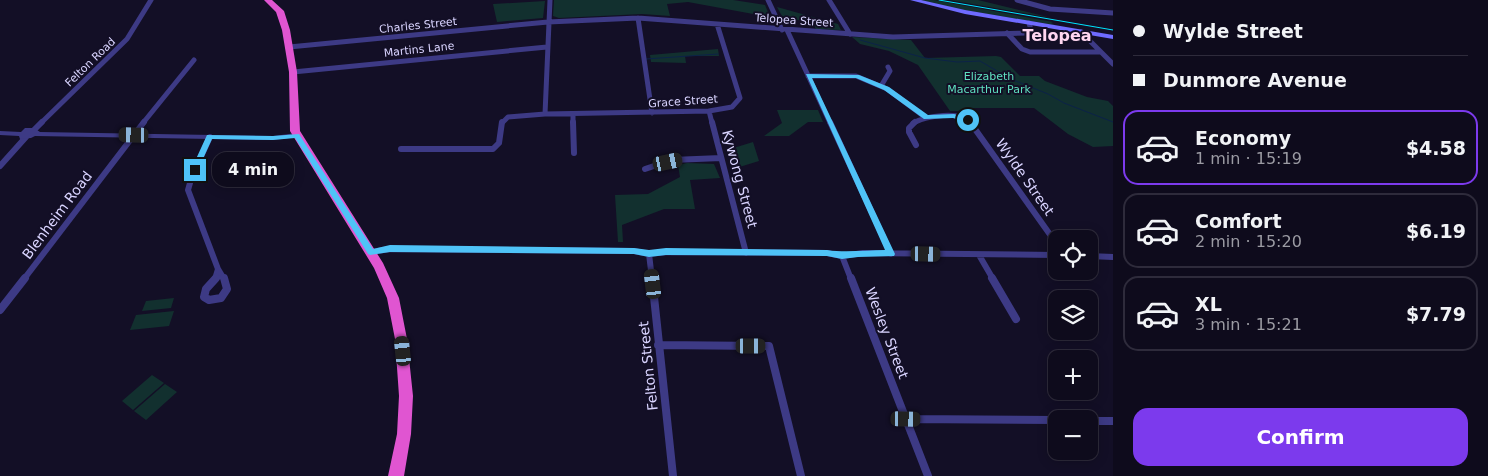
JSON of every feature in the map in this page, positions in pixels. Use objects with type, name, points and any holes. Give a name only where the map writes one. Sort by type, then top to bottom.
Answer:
[{"type":"highway","points":[[268,0],[283,16],[293,72],[294,127],[297,135],[385,276],[391,292],[402,339],[405,377],[406,416],[396,476]]},
{"type":"main road","points":[[913,0],[965,12],[1113,37]]},
{"type":"street","name":"Felton Road","points":[[0,166],[29,134],[127,39],[151,0]]},
{"type":"street","points":[[545,114],[550,0]]},
{"type":"street","points":[[768,0],[808,76],[891,254]]},
{"type":"street","points":[[829,0],[850,34]]},
{"type":"street","points":[[1017,0],[1073,12],[1113,13]]},
{"type":"street","points":[[638,18],[652,113]]},
{"type":"street","name":"Telopea Street","points":[[548,22],[638,18],[901,37],[1030,32],[1029,23]]},
{"type":"street","name":"Charles Street","points":[[289,47],[548,22]]},
{"type":"street","name":"Grace Street","points":[[401,150],[492,149],[499,143],[502,120],[504,118],[545,114],[573,115],[709,111],[732,107],[740,98],[717,24]]},
{"type":"street","points":[[1081,32],[1113,64]]},
{"type":"street","points":[[1007,33],[1022,49],[1030,52],[1100,52]]},
{"type":"street","name":"Martins Lane","points":[[293,72],[547,47]]},
{"type":"street","name":"Blenheim Road","points":[[0,310],[194,60]]},
{"type":"street","points":[[881,86],[890,71],[888,67]]},
{"type":"street","points":[[808,76],[856,76],[881,86],[926,118]]},
{"type":"street","name":"Kywong Street","points":[[709,111],[746,253]]},
{"type":"street","points":[[573,115],[574,153]]},
{"type":"street","name":"Wylde Street","points":[[926,118],[959,117],[972,124],[1048,233]]},
{"type":"street","points":[[916,145],[909,132],[909,128],[914,122],[926,118]]},
{"type":"street","points":[[0,133],[273,138],[297,135]]},
{"type":"street","points":[[210,137],[188,189],[218,269]]},
{"type":"street","points":[[645,169],[652,165],[684,158],[721,158]]},
{"type":"street","points":[[370,252],[390,249],[516,249],[634,251],[649,254],[666,252],[827,253],[842,256],[858,253],[1048,256]]},
{"type":"street","name":"Felton Street","points":[[649,254],[673,476]]},
{"type":"street","points":[[979,255],[1016,319]]},
{"type":"street","name":"Wesley Street","points":[[842,256],[928,476]]},
{"type":"street","points":[[1098,256],[1113,257]]},
{"type":"street","points":[[658,345],[770,346],[802,476]]},
{"type":"street","points":[[906,419],[1048,420]]},
{"type":"street","points":[[1098,421],[1113,421]]},
{"type":"green space","points":[[554,0],[733,0],[765,5],[770,17],[688,2],[667,4],[670,16],[642,14],[559,18],[553,16]]},
{"type":"green space","points":[[920,0],[934,0],[1053,22],[1051,23],[1055,25],[957,9]]},
{"type":"green space","points":[[949,0],[978,0],[1052,18]]},
{"type":"green space","points":[[545,1],[543,18],[497,22],[493,4]]},
{"type":"green space","points":[[777,7],[838,24],[841,30],[816,29],[812,22],[783,18]]},
{"type":"green space","name":"Elizabeth Macarthur Park","points":[[852,37],[911,40],[925,58],[1001,57],[1020,76],[1039,76],[1045,81],[1087,97],[1108,101],[1113,106],[1113,146],[1093,147],[1068,134],[1034,108],[970,108],[967,111],[950,111],[918,65],[889,51],[860,44]]},
{"type":"green space","points":[[718,49],[719,56],[685,56],[686,63],[651,62],[650,55]]},
{"type":"green space","points":[[777,110],[818,110],[823,122],[808,122],[789,136],[764,136],[782,123]]},
{"type":"green space","points":[[753,142],[759,161],[733,169],[727,150]]},
{"type":"green space","points":[[687,163],[714,164],[720,178],[690,180],[695,209],[664,209],[622,225],[623,242],[618,242],[615,195],[648,194],[680,177],[678,165]]},
{"type":"green space","points":[[174,298],[171,308],[142,311],[146,301]]},
{"type":"green space","points":[[174,311],[169,326],[130,330],[136,315]]},
{"type":"green space","points":[[152,375],[164,383],[133,410],[122,401]]},
{"type":"green space","points":[[165,384],[177,392],[146,420],[134,411]]},
{"type":"waterway","points":[[860,40],[925,58],[957,62],[980,61],[1011,79],[1048,94],[1064,103],[1113,122]]},
{"type":"waterway","points":[[646,59],[718,54]]},
{"type":"tram line","points":[[939,0],[1113,30]]},
{"type":"district","name":"Telopea","points":[[1057,35]]},
{"type":"route","points":[[195,170],[210,137],[284,138],[297,135],[370,252],[390,249],[516,249],[634,251],[649,254],[660,252],[831,253],[842,256],[858,253],[891,254],[808,76],[856,76],[887,89],[926,118],[954,116],[968,120]]}]
